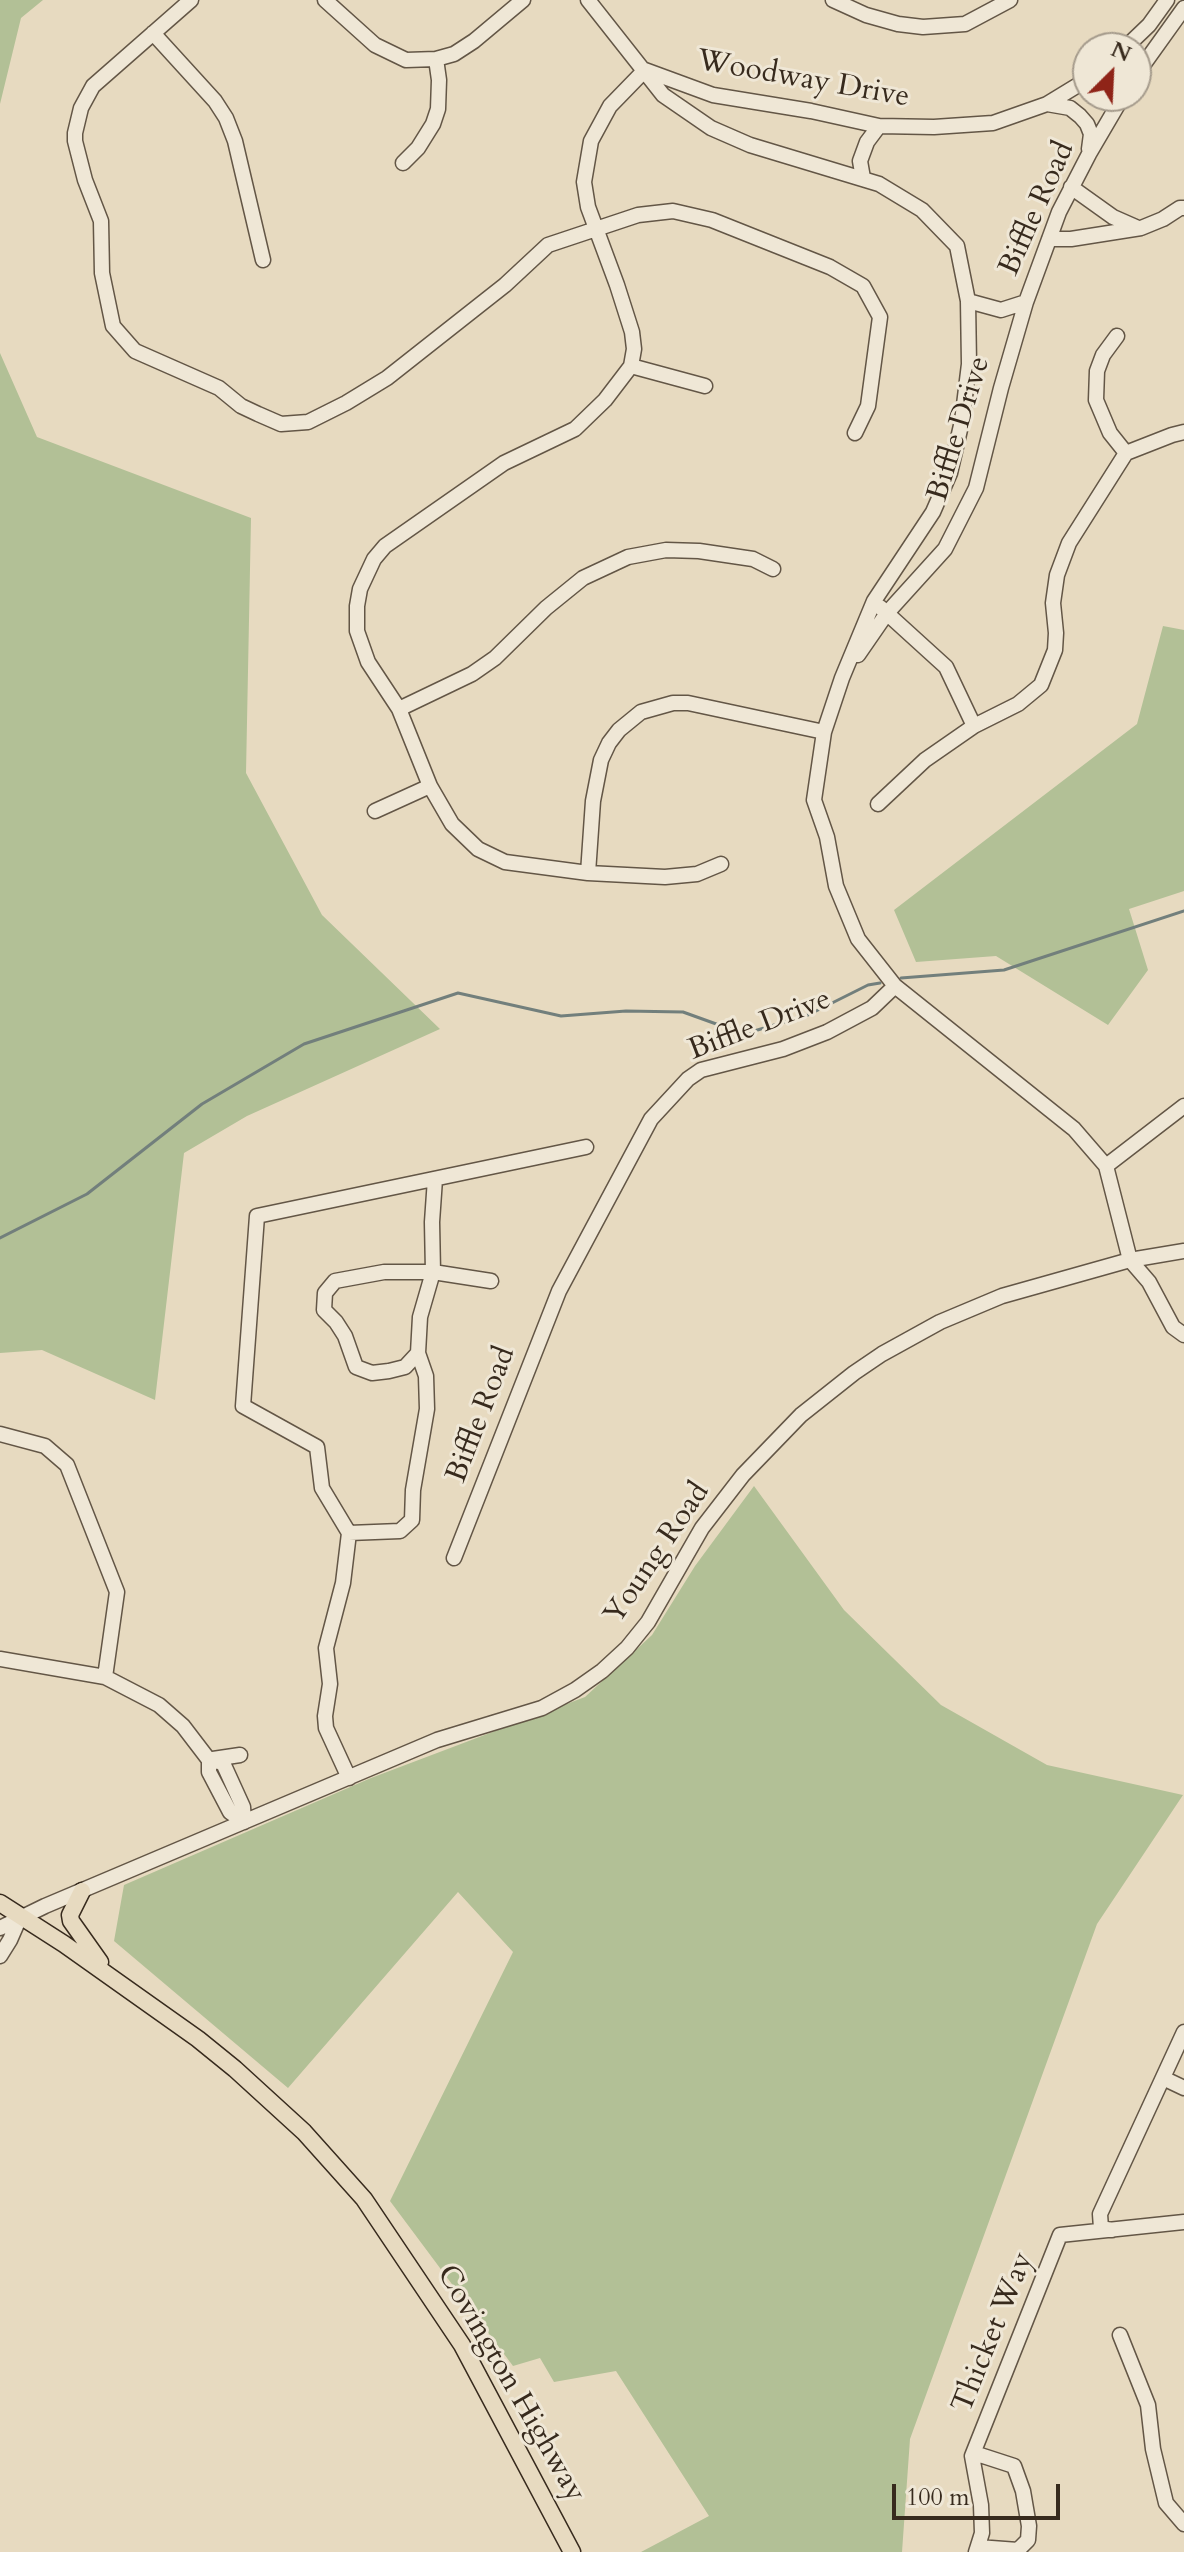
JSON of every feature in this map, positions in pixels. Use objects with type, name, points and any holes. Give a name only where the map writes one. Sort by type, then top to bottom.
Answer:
[{"type":"main road","points":[[82,1891],[70,1915],[71,1921],[103,1966],[102,1971]]},
{"type":"main road","name":"Covington Highway","points":[[0,1903],[64,1944],[235,2069],[304,2132],[364,2199],[462,2345],[572,2552]]},
{"type":"street","points":[[191,0],[93,86],[81,108],[75,133],[85,180],[101,221],[102,273],[113,326],[135,351],[219,388],[241,406],[281,424],[308,422],[387,378],[482,304],[548,245],[638,215],[673,211],[727,226],[830,267],[863,286],[880,317],[868,406],[855,433]]},
{"type":"street","points":[[332,2],[375,45],[406,60],[436,59],[454,54],[523,0]]},
{"type":"street","name":"Woodway Drive","points":[[588,0],[663,95],[711,128],[750,145],[863,178],[894,191],[922,210],[957,246],[968,301]]},
{"type":"street","points":[[833,0],[866,15],[923,27],[965,24],[1010,0]]},
{"type":"street","points":[[1142,32],[1167,0]]},
{"type":"street","points":[[1152,54],[1181,17]]},
{"type":"street","points":[[153,33],[215,101],[226,118],[235,141],[263,260]]},
{"type":"street","points":[[403,163],[425,136],[438,109],[436,59]]},
{"type":"street","points":[[645,70],[610,106],[591,141],[584,182],[588,207],[632,332],[634,349],[631,366],[605,400],[575,429],[504,463],[385,546],[374,559],[360,589],[357,631],[368,662],[399,709],[430,786],[452,824],[478,849],[505,862],[588,873],[665,877],[697,874],[721,864]]},
{"type":"street","name":"Woodway Drive","points":[[645,70],[713,95],[879,126],[934,127],[993,123],[1047,104],[1072,89]]},
{"type":"street","points":[[1047,104],[1070,108],[1080,116],[1091,134],[1089,154]]},
{"type":"street","name":"Biffle Road","points":[[1026,302],[1071,187],[1114,112]]},
{"type":"street","points":[[863,178],[860,161],[867,142],[879,126]]},
{"type":"street","points":[[1071,187],[1113,217],[1139,228]]},
{"type":"street","points":[[1049,239],[1071,239],[1139,228],[1163,219],[1183,204]]},
{"type":"street","points":[[968,301],[1001,310],[1026,302]]},
{"type":"street","name":"Biffle Drive","points":[[968,301],[969,364],[962,421],[950,473],[933,512],[874,601],[842,678],[824,732],[814,800],[827,837],[836,886],[858,939],[895,986],[1074,1129],[1106,1166],[1130,1260]]},
{"type":"street","name":"Biffle Drive","points":[[842,678],[887,613],[945,549],[976,488],[1026,302]]},
{"type":"street","points":[[1117,336],[1103,355],[1097,371],[1096,400],[1110,433],[1126,453]]},
{"type":"street","points":[[631,366],[705,386]]},
{"type":"street","points":[[878,804],[925,760],[974,726],[1018,704],[1041,685],[1055,650],[1053,603],[1062,559],[1069,543],[1126,453],[1184,432]]},
{"type":"street","points":[[399,709],[472,674],[495,658],[546,608],[583,578],[628,557],[666,550],[699,551],[753,559],[773,569]]},
{"type":"street","points":[[874,601],[946,667],[974,726]]},
{"type":"street","points":[[588,873],[593,801],[601,760],[619,730],[641,712],[673,703],[688,703],[824,732]]},
{"type":"street","points":[[375,811],[430,786]]},
{"type":"street","name":"Biffle Drive","points":[[559,1291],[651,1119],[688,1079],[701,1070],[783,1049],[827,1032],[872,1008],[895,986]]},
{"type":"street","points":[[1106,1166],[1184,1106]]},
{"type":"street","points":[[349,1778],[326,1728],[325,1716],[330,1684],[326,1648],[343,1583],[349,1533],[322,1488],[317,1447],[243,1406],[257,1216],[586,1147]]},
{"type":"street","points":[[349,1533],[400,1531],[412,1520],[413,1490],[427,1409],[426,1376],[418,1353],[420,1317],[433,1272],[435,1179]]},
{"type":"street","name":"Young Road","points":[[0,1928],[437,1740],[542,1708],[575,1690],[627,1648],[648,1622],[702,1528],[743,1475],[801,1415],[854,1373],[940,1322],[1002,1296],[1130,1260],[1184,1251]]},
{"type":"street","points":[[1130,1260],[1149,1282],[1173,1327],[1184,1335]]},
{"type":"street","points":[[418,1353],[405,1367],[389,1371],[372,1373],[356,1367],[345,1336],[324,1310],[325,1293],[335,1281],[384,1272],[433,1272],[491,1281]]},
{"type":"street","name":"Biffle Road","points":[[454,1558],[559,1291]]},
{"type":"street","points":[[0,1434],[45,1446],[67,1465],[117,1592],[105,1677]]},
{"type":"street","points":[[0,1659],[105,1677],[159,1705],[183,1726],[209,1760],[209,1772],[230,1812],[244,1822]]},
{"type":"street","points":[[209,1760],[240,1755]]},
{"type":"street","points":[[209,1760],[223,1763],[243,1807],[244,1822]]},
{"type":"street","points":[[219,1792],[234,1785]]},
{"type":"street","points":[[0,1956],[20,1917]]},
{"type":"street","points":[[1112,2230],[1101,2228],[1100,2214],[1184,2032]]},
{"type":"street","points":[[1163,2078],[1184,2088]]},
{"type":"street","name":"Thicket Way","points":[[974,2453],[1014,2466],[1023,2491],[1029,2526],[1028,2540],[1018,2550],[977,2550],[982,2533],[974,2453],[1060,2235],[1184,2222]]},
{"type":"street","points":[[1120,2335],[1148,2405],[1153,2449],[1166,2503],[1184,2524]]},
{"type":"green space","points":[[0,0],[43,0],[21,18],[0,104]]},
{"type":"green space","points":[[0,353],[37,437],[251,518],[246,773],[322,915],[440,1029],[247,1116],[184,1153],[155,1400],[42,1350],[0,1353]]},
{"type":"green space","points":[[1163,626],[1184,630],[1184,891],[1129,909],[1148,970],[1108,1025],[996,956],[916,962],[894,910],[1137,724]]},
{"type":"green space","points":[[754,1486],[844,1610],[941,1705],[1047,1765],[1183,1795],[1097,1924],[910,2439],[902,2552],[641,2552],[709,2516],[616,2371],[554,2382],[540,2358],[513,2366],[390,2201],[513,1952],[458,1892],[288,2088],[114,1941],[124,1885],[371,1778],[585,1697],[652,1635],[695,1566]]},
{"type":"waterway","points":[[901,978],[1004,970],[1184,911]]},
{"type":"waterway","points":[[0,1238],[87,1194],[202,1104],[304,1044],[458,993],[561,1016],[626,1011],[683,1012],[744,1034],[808,1015],[868,985],[880,983]]}]
